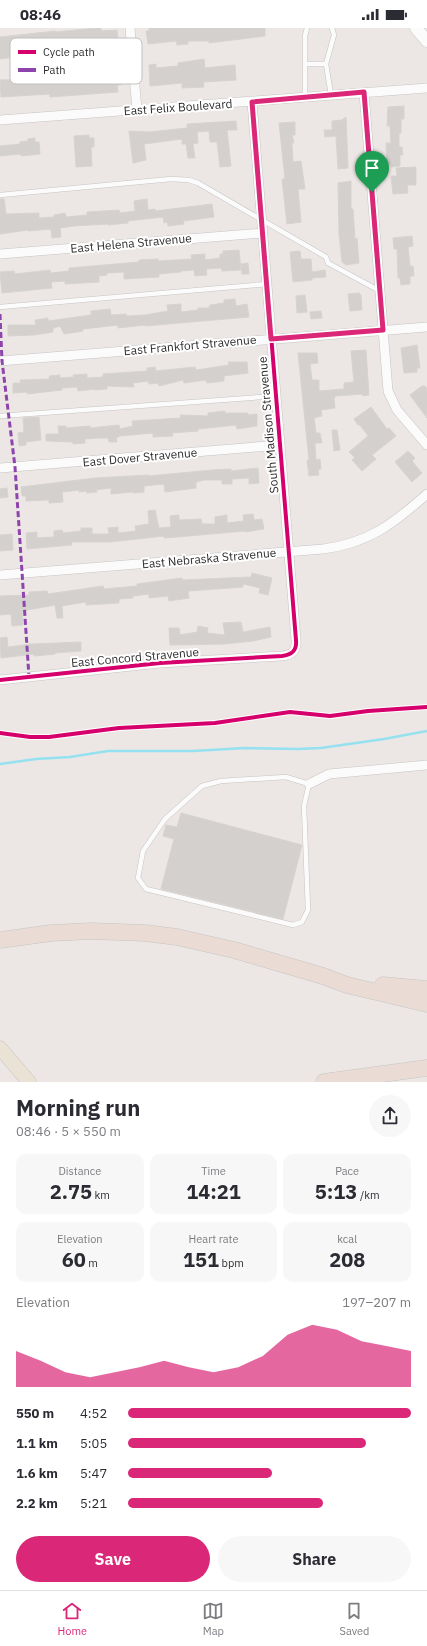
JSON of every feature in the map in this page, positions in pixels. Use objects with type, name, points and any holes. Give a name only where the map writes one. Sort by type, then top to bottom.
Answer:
[{"type":"highway","points":[[0,940],[76,932],[109,931],[160,934],[209,943],[323,976],[347,985],[427,1004]]},
{"type":"highway","points":[[323,976],[352,978],[397,987],[427,989]]},
{"type":"highway","points":[[324,1082],[427,1068]]},
{"type":"main road","points":[[416,28],[427,42]]},
{"type":"main road","points":[[0,1048],[29,1082]]},
{"type":"street","points":[[130,28],[131,38]]},
{"type":"street","points":[[135,84],[137,110]]},
{"type":"street","name":"East Felix Boulevard","points":[[0,120],[427,88]]},
{"type":"street","points":[[364,92],[388,392],[397,410],[427,445]]},
{"type":"street","name":"South Madison Stravenue","points":[[252,102],[296,640],[294,651]]},
{"type":"street","name":"East Helena Stravenue","points":[[0,254],[262,233]]},
{"type":"street","name":"East Frankfort Stravenue","points":[[0,361],[427,327]]},
{"type":"street","name":"East Dover Stravenue","points":[[0,468],[280,445]]},
{"type":"street","name":"East Nebraska Stravenue","points":[[0,575],[334,548],[365,539],[393,522],[427,494]]},
{"type":"street","name":"East Concord Stravenue","points":[[0,680],[160,663],[282,656],[290,654],[294,651]]},
{"type":"street","points":[[309,784],[329,774],[427,765]]},
{"type":"lane","points":[[305,97],[305,36],[307,28]]},
{"type":"lane","points":[[331,95],[326,64],[334,35],[332,28]]},
{"type":"lane","points":[[305,64],[326,64]]},
{"type":"lane","points":[[0,195],[171,179],[189,180],[261,218],[326,257],[328,263],[380,291]]},
{"type":"lane","points":[[0,307],[267,284]]},
{"type":"lane","points":[[0,416],[276,396]]},
{"type":"lane","points":[[286,777],[309,784],[304,806],[308,910],[302,922],[293,925],[146,888],[138,878],[143,851],[165,819],[202,786],[221,781],[286,777]]},
{"type":"building","points":[[101,28],[101,31],[117,30],[118,38],[10,38],[10,58],[0,59],[0,37]]},
{"type":"building","points":[[149,28],[265,28],[265,36],[209,43],[209,41],[188,41],[188,44],[177,45],[176,41],[148,44],[146,31],[149,31]]},
{"type":"building","points":[[204,59],[205,68],[235,65],[236,80],[203,82],[204,87],[182,88],[182,83],[150,86],[149,65],[156,64],[156,68],[178,66],[178,63]]},
{"type":"building","points":[[0,80],[10,80],[10,84],[121,85],[117,85],[118,92],[50,97],[50,94],[1,97]]},
{"type":"building","points":[[404,106],[404,119],[401,119],[401,133],[399,133],[399,147],[402,147],[403,155],[400,155],[400,166],[391,167],[391,164],[387,164],[386,143],[391,143],[390,126],[387,126],[388,107]]},
{"type":"building","points":[[346,117],[348,168],[338,169],[336,136],[325,137],[324,130],[332,130],[332,121],[342,120]]},
{"type":"building","points":[[236,121],[237,130],[227,130],[231,166],[220,167],[217,142],[210,142],[209,131],[197,132],[198,143],[193,144],[195,158],[188,158],[186,144],[182,144],[182,139],[144,144],[146,160],[133,163],[129,131],[150,132],[187,128],[187,124]]},
{"type":"building","points":[[295,122],[295,135],[292,135],[294,143],[292,143],[293,162],[301,161],[305,189],[298,189],[301,222],[287,224],[282,179],[285,179],[279,123]]},
{"type":"building","points":[[89,135],[89,138],[94,138],[94,147],[91,147],[92,166],[76,167],[74,136]]},
{"type":"building","points":[[35,138],[35,142],[39,142],[40,154],[0,156],[0,146],[20,144],[20,142]]},
{"type":"building","points":[[416,167],[416,185],[407,185],[408,193],[393,194],[391,176],[397,176],[396,168]]},
{"type":"building","points":[[351,181],[351,209],[353,209],[355,239],[357,238],[359,263],[346,265],[342,262],[339,234],[338,183]]},
{"type":"building","points":[[0,199],[4,199],[6,214],[39,213],[39,218],[54,217],[54,215],[65,213],[66,217],[87,215],[87,212],[119,210],[120,213],[135,211],[134,201],[147,199],[148,210],[155,209],[155,211],[212,204],[214,217],[183,221],[184,224],[168,226],[167,222],[164,223],[163,217],[128,221],[128,223],[74,226],[60,228],[61,237],[52,238],[51,229],[28,230],[0,234]]},
{"type":"building","points":[[412,236],[413,246],[408,247],[410,266],[413,266],[414,276],[410,276],[410,284],[401,285],[400,278],[398,278],[397,249],[394,249],[393,238]]},
{"type":"building","points":[[239,250],[241,270],[222,271],[221,268],[206,269],[207,275],[195,276],[194,270],[159,274],[159,277],[124,279],[124,272],[107,273],[107,275],[99,276],[99,282],[65,284],[65,281],[51,282],[52,288],[2,293],[0,272],[14,271],[15,274],[50,270],[51,273],[69,271],[69,268],[139,262],[139,260],[158,259],[158,261],[192,259],[191,255],[205,254],[205,260],[220,258],[220,254],[223,254],[223,251]]},
{"type":"building","points":[[300,251],[301,259],[311,259],[312,272],[325,270],[326,277],[293,282],[290,252]]},
{"type":"building","points":[[248,263],[249,274],[242,274],[241,264]]},
{"type":"building","points":[[359,293],[361,295],[362,310],[350,311],[348,294]]},
{"type":"building","points":[[305,295],[307,312],[297,313],[296,296]]},
{"type":"building","points":[[235,299],[236,306],[247,304],[249,317],[118,328],[118,325],[83,329],[83,331],[64,334],[60,326],[53,328],[53,332],[34,335],[8,336],[8,325],[36,325],[35,320],[48,318],[48,321],[91,315],[91,311],[110,309],[111,315],[145,315],[168,311],[167,305],[181,304],[181,312],[198,310],[198,308],[209,308],[210,305],[224,303],[224,300]]},
{"type":"building","points":[[321,311],[322,318],[311,319],[310,312]]},
{"type":"building","points":[[417,345],[420,368],[417,368],[417,372],[404,373],[401,348]]},
{"type":"building","points":[[366,350],[369,395],[363,396],[362,394],[336,396],[334,398],[335,408],[321,410],[322,416],[314,418],[316,433],[320,433],[322,443],[315,443],[316,460],[320,459],[321,469],[318,470],[319,475],[309,476],[307,460],[309,460],[298,353],[317,353],[318,363],[310,364],[312,380],[319,380],[319,391],[344,389],[344,383],[354,382],[351,351]]},
{"type":"building","points":[[228,362],[247,362],[248,373],[224,376],[224,381],[207,383],[206,380],[184,383],[183,380],[159,386],[158,383],[149,384],[148,381],[133,383],[134,387],[107,386],[107,389],[78,391],[77,387],[27,394],[27,392],[13,393],[13,383],[21,383],[20,380],[50,379],[49,376],[60,375],[60,378],[74,377],[73,375],[87,374],[87,378],[103,377],[103,374],[147,371],[147,368],[155,367],[156,371],[195,367],[196,370],[229,365]]},
{"type":"building","points":[[422,386],[425,386],[427,389],[427,418],[410,395]]},
{"type":"building","points":[[371,407],[387,429],[389,428],[396,436],[372,455],[376,459],[362,471],[352,460],[355,458],[349,452],[368,436],[354,419]]},
{"type":"building","points":[[225,411],[225,413],[248,413],[248,415],[257,414],[257,426],[237,429],[236,425],[198,429],[198,431],[172,433],[173,436],[153,437],[153,433],[120,436],[116,438],[117,442],[109,442],[108,438],[85,439],[85,443],[73,444],[73,442],[46,441],[46,434],[59,434],[58,426],[66,426],[66,428],[90,426],[90,428],[119,425],[120,429],[133,426],[132,421],[181,418],[180,415],[208,416],[208,413]]},
{"type":"building","points":[[39,417],[41,440],[26,442],[26,445],[19,446],[18,433],[24,432],[23,418]]},
{"type":"building","points":[[332,430],[337,430],[340,450],[334,451]]},
{"type":"building","points":[[408,451],[415,458],[412,461],[422,473],[412,482],[395,462]]},
{"type":"building","points":[[258,468],[259,483],[249,484],[249,478],[232,479],[232,484],[222,484],[222,480],[204,480],[196,482],[196,488],[165,492],[164,484],[144,486],[144,492],[133,493],[111,494],[111,488],[87,493],[86,491],[79,492],[79,490],[62,492],[63,502],[49,503],[49,500],[26,501],[26,496],[22,496],[21,487],[95,478],[149,476],[231,469],[231,471]]},
{"type":"building","points":[[7,488],[8,497],[0,498],[0,489]]},
{"type":"building","points":[[155,510],[159,528],[171,527],[170,516],[179,515],[179,520],[201,519],[202,524],[215,524],[215,517],[227,515],[227,523],[244,521],[243,515],[253,514],[254,520],[262,519],[264,529],[245,532],[164,538],[164,536],[110,542],[71,542],[72,545],[27,549],[26,533],[37,532],[37,538],[54,537],[54,531],[62,530],[63,533],[81,531],[81,528],[92,528],[92,534],[109,534],[108,528],[118,527],[118,533],[136,531],[135,526],[149,524],[148,511]]},
{"type":"building","points":[[12,534],[13,550],[0,551],[0,535]]},
{"type":"building","points":[[252,573],[272,578],[268,595],[259,593],[260,588],[243,584],[243,587],[188,591],[189,598],[169,601],[168,596],[149,598],[149,594],[133,596],[133,598],[119,599],[119,603],[86,605],[86,602],[62,606],[63,618],[57,618],[55,605],[22,611],[23,625],[12,626],[11,614],[0,615],[0,596],[29,595],[29,592],[47,591],[48,594],[103,586],[104,589],[137,586],[137,584],[182,578],[182,580],[251,577]]},
{"type":"building","points":[[241,622],[243,632],[270,627],[271,637],[253,641],[225,644],[170,645],[169,628],[179,628],[180,635],[197,632],[198,626],[208,628],[207,633],[225,635],[223,623]]},
{"type":"building","points":[[7,637],[8,647],[31,644],[81,642],[81,651],[1,658],[0,638]]},
{"type":"building","points":[[181,813],[302,845],[283,919],[161,889],[174,839],[163,836],[166,825],[177,827]]},
{"type":"waterway","points":[[0,764],[36,759],[70,757],[108,751],[321,748],[427,731]]},
{"type":"marked path","points":[[0,314],[2,361],[15,467],[29,677]]},
{"type":"cycle path","points":[[0,680],[160,663],[282,656],[289,655],[295,650],[296,640],[252,102]]},
{"type":"cycle path","points":[[0,733],[30,737],[49,737],[119,728],[215,723],[290,712],[330,716],[368,711],[427,707]]},
{"type":"route","points":[[364,92],[372,192],[383,330],[271,339],[252,102],[364,92]]}]
